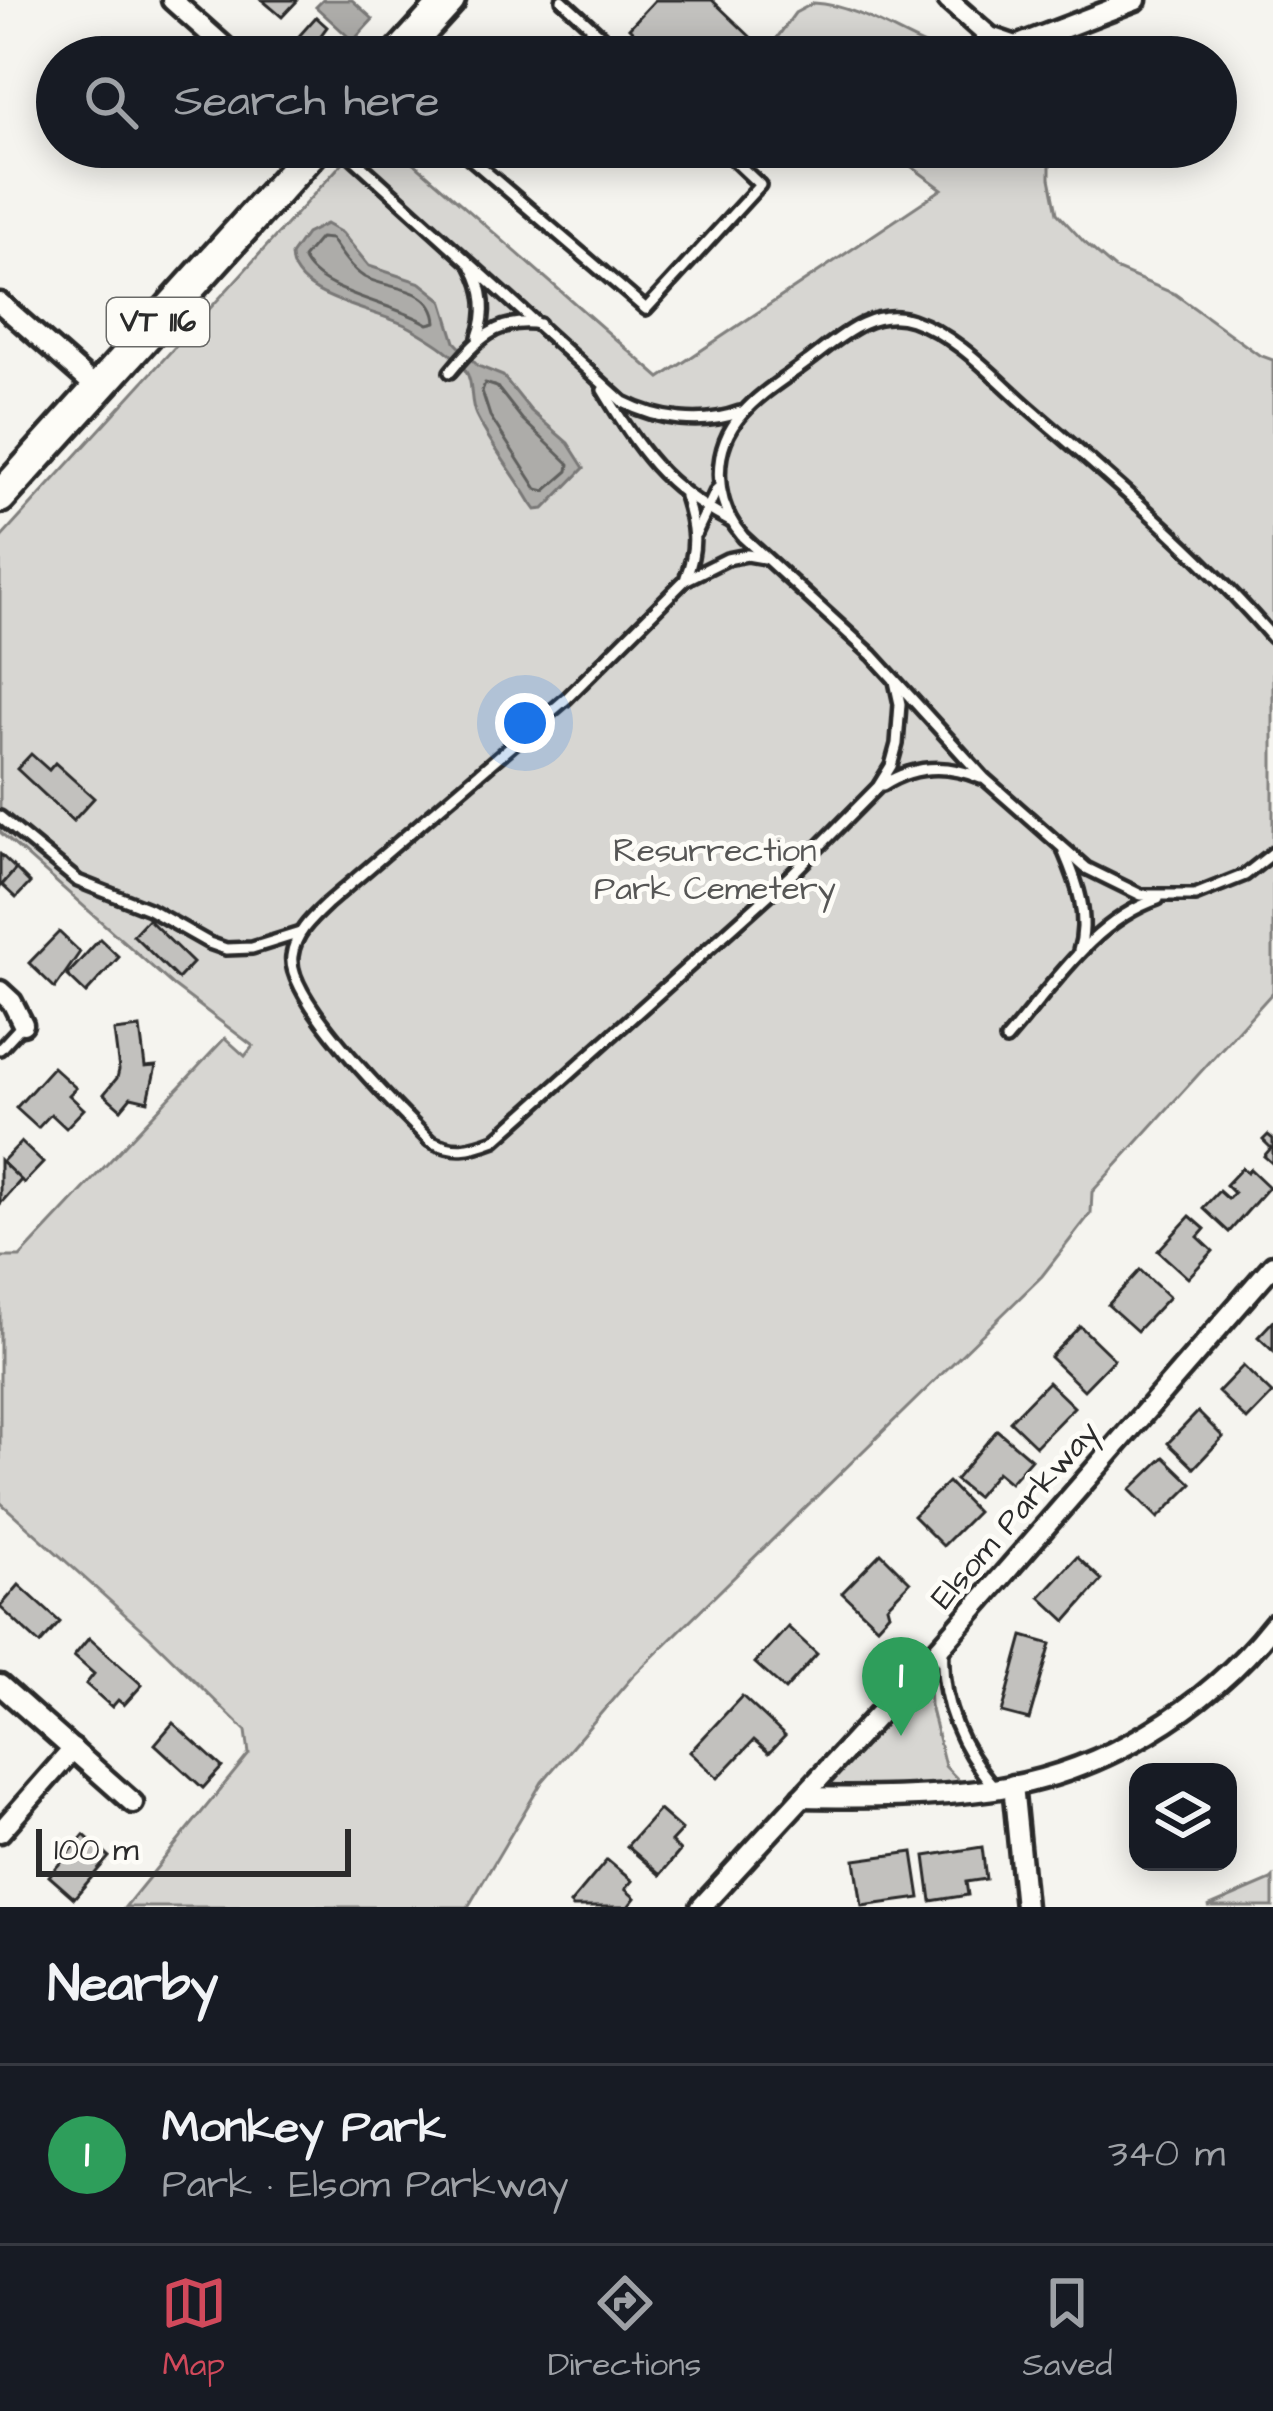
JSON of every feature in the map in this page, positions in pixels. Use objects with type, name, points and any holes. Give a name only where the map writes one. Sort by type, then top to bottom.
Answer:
[{"type":"main road","points":[[416,36],[449,0]]},
{"type":"main road","name":"VT 116","points":[[0,497],[297,168]]},
{"type":"street","points":[[172,0],[212,36]]},
{"type":"street","points":[[948,0],[989,36]]},
{"type":"street","points":[[1042,36],[1136,0]]},
{"type":"street","points":[[0,302],[98,389]]},
{"type":"street","points":[[0,992],[12,1002],[23,1024]]},
{"type":"street","points":[[0,1017],[23,1024]]},
{"type":"street","name":"Elsom Parkway","points":[[700,1907],[943,1644],[1273,1265]]},
{"type":"street","points":[[802,1797],[890,1798],[1004,1787],[1077,1764],[1148,1733],[1208,1693],[1273,1625]]},
{"type":"street","points":[[0,1685],[134,1803]]},
{"type":"street","points":[[0,1832],[73,1750]]},
{"type":"street","points":[[1004,1787],[1025,1907]]},
{"type":"lane","points":[[562,0],[601,36]]},
{"type":"lane","points":[[365,168],[623,402],[658,415],[705,420],[745,410]]},
{"type":"lane","points":[[482,168],[646,309],[760,185],[742,168]]},
{"type":"lane","points":[[450,372],[474,344],[482,326],[483,293],[468,259]]},
{"type":"lane","points":[[685,580],[696,533],[718,486],[725,440],[745,410],[852,328],[887,317],[908,319],[964,352],[1090,461],[1181,542],[1273,638]]},
{"type":"lane","points":[[474,344],[510,323],[539,324]]},
{"type":"lane","points":[[600,385],[634,442],[685,496],[730,521],[764,558],[832,615],[985,779],[1064,851],[1111,883],[1141,895],[1163,897],[1195,895],[1245,875],[1273,853]]},
{"type":"lane","points":[[718,486],[730,521]]},
{"type":"lane","points":[[685,496],[696,533]]},
{"type":"lane","points":[[764,558],[747,555],[727,560],[685,580],[567,698],[328,903],[300,933],[291,958],[293,978],[309,1006],[430,1141],[450,1150],[469,1150],[495,1140],[792,874],[878,788],[901,774],[940,768],[985,779]]},
{"type":"lane","points":[[878,788],[897,744],[900,704],[895,681]]},
{"type":"lane","points":[[0,818],[77,881],[149,909],[208,943],[226,949],[251,948],[300,933]]},
{"type":"lane","points":[[1064,851],[1079,886],[1083,920],[1083,937],[1074,961]]},
{"type":"lane","points":[[1006,1040],[1100,932],[1137,907],[1163,897]]},
{"type":"lane","points":[[0,1048],[23,1024]]},
{"type":"lane","points":[[943,1644],[942,1676],[966,1749],[1004,1787]]},
{"type":"green space","points":[[814,3],[833,6],[907,36],[778,36],[795,13]]},
{"type":"green space","name":"Resurrection Park Cemetery","points":[[338,168],[420,168],[660,378],[942,189],[914,168],[1050,168],[1057,213],[1115,269],[1175,294],[1259,355],[1273,360],[1273,992],[1092,1192],[1091,1213],[1042,1276],[632,1677],[542,1782],[468,1907],[125,1907],[249,1754],[246,1731],[0,1502],[0,1257],[20,1257],[225,1038],[245,1056],[253,1046],[175,987],[0,832],[0,539]]},
{"type":"green space","points":[[928,1661],[930,1705],[945,1766],[966,1788],[820,1790]]},
{"type":"green space","points":[[1271,1880],[1273,1907],[1208,1907]]},
{"type":"water","points":[[323,0],[352,0],[373,19],[358,36],[348,36],[316,7]]},
{"type":"water","points":[[326,224],[342,233],[369,266],[421,283],[442,300],[455,342],[478,366],[503,376],[531,411],[568,443],[584,468],[544,509],[536,510],[489,438],[474,410],[468,375],[454,358],[399,322],[322,293],[295,270],[291,255],[306,234]]},
{"type":"building","points":[[262,0],[296,0],[297,1],[282,17]]},
{"type":"building","points":[[655,0],[712,0],[750,36],[638,36],[629,28]]},
{"type":"building","points":[[316,17],[327,27],[322,36],[299,36]]},
{"type":"building","points":[[31,754],[49,770],[55,763],[94,798],[73,821],[17,769]]},
{"type":"building","points":[[0,854],[16,869],[0,887]]},
{"type":"building","points":[[16,869],[30,883],[16,898],[2,885]]},
{"type":"building","points":[[148,919],[193,963],[178,979],[133,935]]},
{"type":"building","points":[[59,932],[80,952],[55,988],[29,963]]},
{"type":"building","points":[[100,939],[119,957],[86,993],[67,975]]},
{"type":"building","points":[[140,1028],[145,1067],[156,1066],[148,1101],[131,1097],[121,1109],[104,1094],[119,1070],[114,1031]]},
{"type":"building","points":[[53,1067],[76,1088],[69,1095],[84,1109],[66,1128],[51,1114],[38,1128],[16,1108]]},
{"type":"building","points":[[1268,1135],[1273,1139],[1273,1164],[1264,1156],[1271,1148],[1263,1140]]},
{"type":"building","points":[[21,1142],[43,1163],[24,1183],[2,1162]]},
{"type":"building","points":[[0,1160],[21,1180],[0,1204]]},
{"type":"building","points":[[1242,1168],[1247,1173],[1250,1169],[1269,1187],[1229,1232],[1203,1208],[1219,1191],[1228,1199],[1234,1193],[1226,1185]]},
{"type":"building","points":[[1190,1216],[1205,1229],[1198,1237],[1213,1251],[1188,1278],[1158,1251]]},
{"type":"building","points":[[1140,1270],[1169,1297],[1137,1331],[1108,1305]]},
{"type":"building","points":[[1273,1321],[1273,1351],[1258,1337]]},
{"type":"building","points":[[1080,1326],[1114,1359],[1084,1390],[1050,1357]]},
{"type":"building","points":[[1243,1366],[1272,1394],[1247,1420],[1218,1392]]},
{"type":"building","points":[[1048,1382],[1074,1407],[1036,1446],[1010,1421]]},
{"type":"building","points":[[1198,1412],[1223,1437],[1194,1468],[1168,1443]]},
{"type":"building","points":[[997,1430],[1031,1459],[1010,1483],[997,1472],[976,1497],[955,1480]]},
{"type":"building","points":[[1164,1457],[1192,1484],[1158,1518],[1130,1490]]},
{"type":"building","points":[[948,1482],[977,1512],[943,1546],[913,1516]]},
{"type":"building","points":[[881,1553],[910,1582],[887,1606],[889,1613],[877,1626],[842,1593]]},
{"type":"building","points":[[1077,1557],[1102,1580],[1066,1621],[1040,1597]]},
{"type":"building","points":[[19,1585],[60,1622],[40,1644],[0,1607]]},
{"type":"building","points":[[788,1627],[817,1654],[785,1690],[755,1663]]},
{"type":"building","points":[[1023,1636],[1051,1644],[1029,1720],[1002,1713]]},
{"type":"building","points":[[89,1638],[142,1685],[124,1705],[118,1700],[112,1707],[86,1684],[94,1674],[74,1656]]},
{"type":"building","points":[[742,1696],[785,1736],[769,1753],[754,1740],[718,1778],[690,1752]]},
{"type":"building","points":[[173,1723],[222,1767],[203,1788],[155,1744]]},
{"type":"building","points":[[659,1810],[682,1830],[671,1842],[680,1851],[660,1875],[627,1846]]},
{"type":"building","points":[[84,1835],[109,1857],[74,1898],[49,1876]]},
{"type":"building","points":[[982,1847],[986,1879],[966,1882],[968,1895],[931,1901],[925,1856]]},
{"type":"building","points":[[913,1852],[920,1898],[862,1906],[855,1860]]},
{"type":"building","points":[[607,1860],[632,1881],[625,1889],[635,1898],[628,1907],[573,1907],[570,1904]]},
{"type":"place","name":"Monkey Park","points":[[901,1736]]}]
